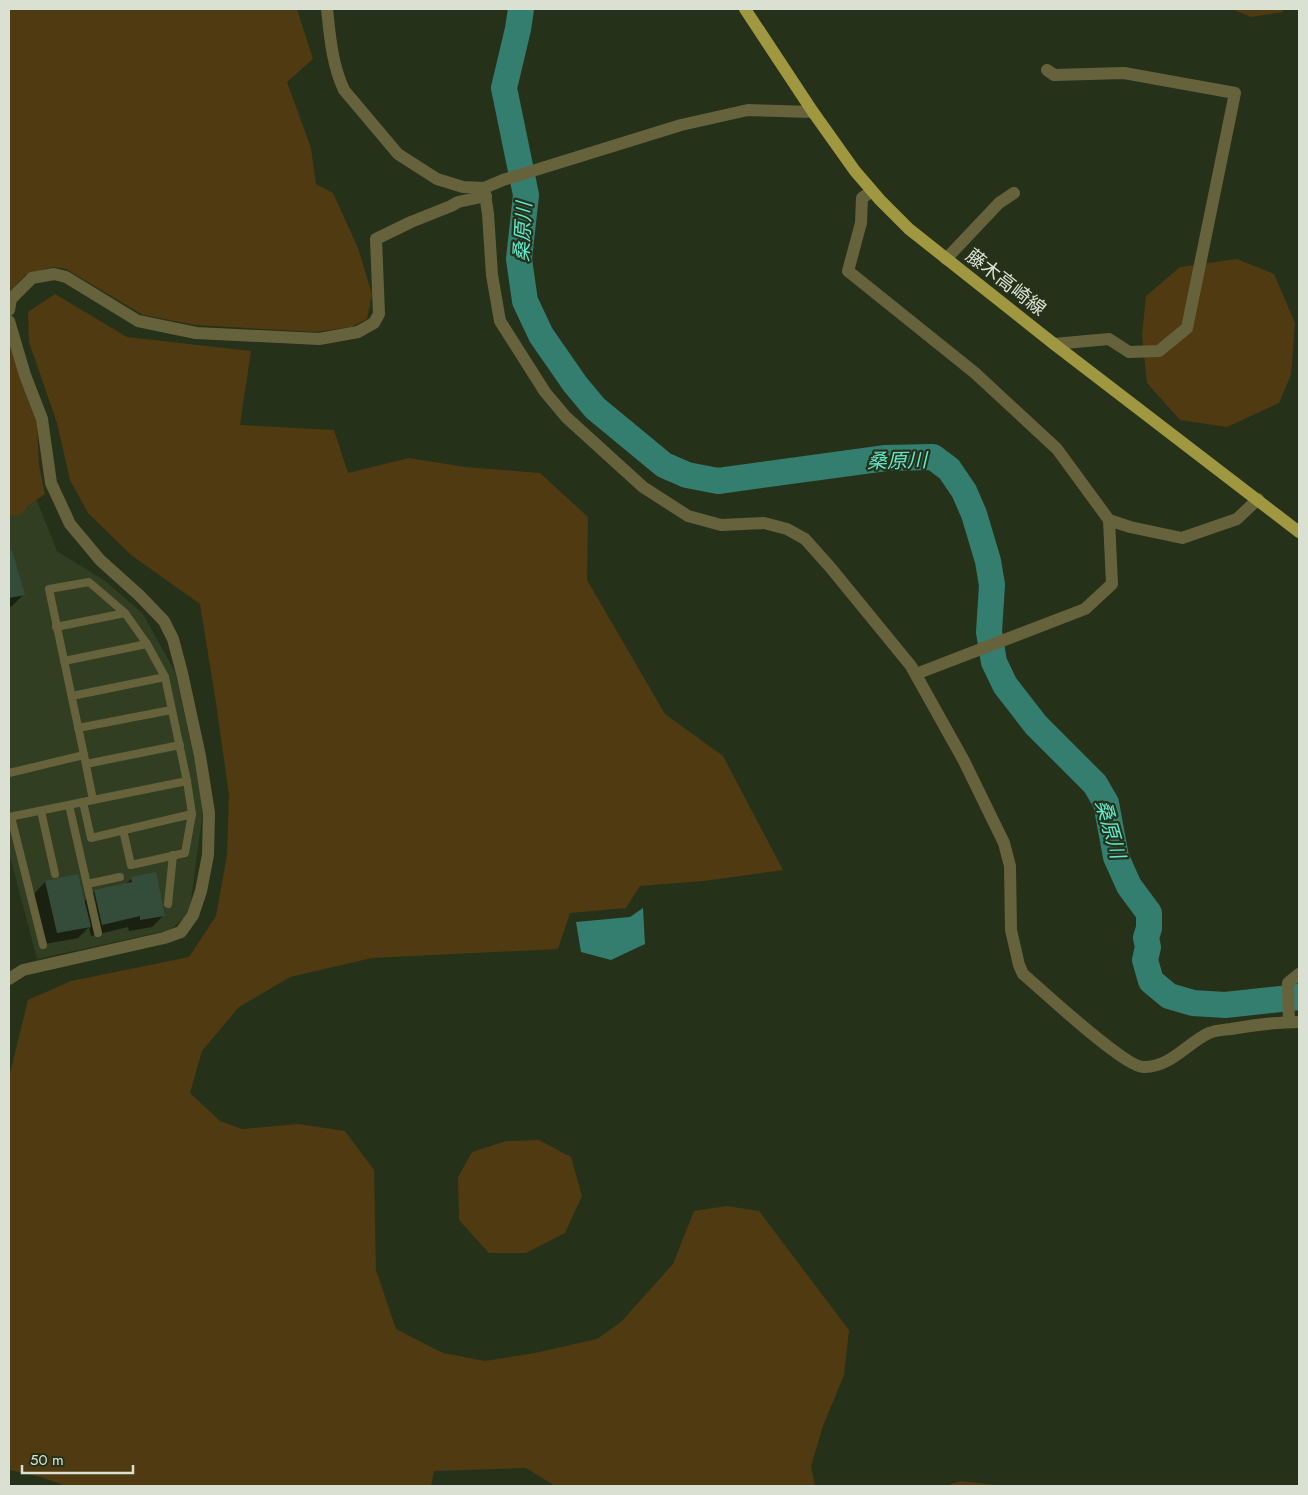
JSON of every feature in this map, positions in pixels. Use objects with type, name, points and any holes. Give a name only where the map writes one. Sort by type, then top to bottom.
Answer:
[{"type":"main road","name":"藤木高崎線","points":[[745,9],[813,112],[855,171],[909,229],[1054,344],[1299,532]]},
{"type":"street","points":[[327,9],[332,53],[339,80],[344,90],[387,142],[398,154],[437,180],[485,192]]},
{"type":"street","points":[[1047,70],[1054,75],[1124,73],[1235,93],[1187,328],[1159,351],[1129,352],[1109,339],[1054,344]]},
{"type":"street","points":[[9,310],[11,299],[32,278],[54,274],[66,277],[138,321],[159,327],[196,333],[319,339],[358,332],[374,323],[379,314],[376,239],[411,222],[485,192],[503,180],[681,125],[748,110],[813,112]]},
{"type":"street","points":[[872,191],[862,198],[861,223],[848,271],[975,373],[1057,449],[1109,520],[1112,584],[1084,609],[916,674]]},
{"type":"street","points":[[485,192],[492,276],[500,321],[545,392],[566,417],[643,487],[688,516],[721,525],[764,522],[787,529],[805,540],[830,567],[911,666],[964,761],[1004,843],[1010,866],[1011,930],[1019,965],[1024,974],[1112,1050],[1132,1064],[1142,1067],[1174,1058],[1196,1039],[1212,1032],[1271,1022],[1294,1022],[1288,983],[1299,974]]},
{"type":"street","points":[[946,259],[999,203],[1014,193]]},
{"type":"street","points":[[9,321],[25,375],[42,419],[51,483],[70,524],[100,560],[164,621],[173,639],[200,756],[209,813],[208,855],[201,891],[193,915],[181,932],[164,938],[23,970],[9,979]]},
{"type":"street","points":[[1109,520],[1130,527],[1182,538],[1237,519],[1258,499]]},
{"type":"lane","points":[[93,800],[49,589],[89,582],[125,613],[147,644],[165,677],[187,780],[192,814],[185,853],[131,865],[123,830]]},
{"type":"lane","points":[[56,627],[125,613]]},
{"type":"lane","points":[[64,661],[147,644]]},
{"type":"lane","points":[[72,696],[165,677]]},
{"type":"lane","points":[[78,728],[171,710]]},
{"type":"lane","points":[[86,764],[180,745]]},
{"type":"lane","points":[[9,773],[84,755]]},
{"type":"lane","points":[[43,945],[10,817],[187,780]]},
{"type":"lane","points":[[82,802],[91,838],[192,814]]},
{"type":"lane","points":[[69,805],[98,933]]},
{"type":"lane","points":[[40,811],[55,874]]},
{"type":"lane","points":[[168,904],[173,855]]},
{"type":"lane","points":[[87,884],[120,877]]},
{"type":"shaded area","points":[[9,9],[297,9],[313,59],[287,82],[311,148],[316,184],[333,193],[358,248],[372,294],[367,319],[351,327],[316,332],[195,325],[143,315],[66,269],[53,267],[25,275],[9,293]]},
{"type":"shaded area","points":[[1232,9],[1283,9],[1283,12],[1251,17]]},
{"type":"shaded area","points":[[1237,259],[1274,274],[1295,323],[1291,375],[1279,403],[1227,427],[1180,420],[1147,383],[1142,335],[1146,296],[1180,267]]},
{"type":"shaded area","points":[[55,294],[127,337],[251,351],[240,425],[334,430],[348,473],[409,458],[465,467],[540,473],[588,517],[587,580],[665,714],[723,756],[783,870],[704,881],[640,886],[626,908],[570,913],[558,949],[372,958],[290,977],[239,1007],[202,1051],[190,1093],[220,1121],[242,1129],[298,1124],[345,1131],[374,1170],[376,1270],[396,1329],[443,1353],[485,1361],[535,1353],[597,1339],[621,1322],[673,1264],[694,1211],[727,1206],[759,1211],[849,1330],[844,1375],[823,1426],[811,1466],[815,1486],[555,1486],[526,1468],[434,1471],[431,1486],[66,1486],[41,1477],[9,1470],[9,1077],[28,1000],[71,981],[189,957],[216,916],[227,855],[229,795],[200,604],[131,555],[88,513],[70,480],[57,423],[29,342],[28,312]]},
{"type":"shaded area","points":[[9,337],[37,423],[39,465],[45,494],[29,505],[22,514],[9,516]]},
{"type":"shaded area","points":[[28,478],[57,551],[105,581],[143,614],[175,672],[204,803],[189,914],[170,930],[37,959],[11,860],[9,860],[9,490]]},
{"type":"shaded area","points":[[539,1140],[571,1157],[582,1196],[565,1233],[526,1253],[489,1253],[459,1220],[458,1177],[472,1152],[506,1141]]},
{"type":"shaded area","points":[[961,1481],[1005,1486],[944,1486]]},
{"type":"water","points":[[643,908],[645,944],[611,960],[581,952],[576,922],[630,917]]},
{"type":"building","points":[[12,550],[25,595],[9,598],[9,551]]},
{"type":"building","points":[[156,872],[165,916],[140,920],[140,916],[102,925],[94,890],[132,882],[131,877]]},
{"type":"building","points":[[78,874],[91,927],[57,933],[45,881]]},
{"type":"waterway","name":"桑原川","points":[[521,9],[504,88],[526,195],[519,259],[525,301],[541,335],[575,384],[595,408],[664,465],[687,475],[718,481],[886,458],[933,457],[949,469],[964,491],[974,514],[988,561],[992,585],[989,632],[994,662],[1005,685],[1036,725],[1095,784],[1106,803],[1116,857],[1129,886],[1149,913],[1149,928],[1146,938],[1148,947],[1145,960],[1151,981],[1169,996],[1193,1003],[1225,1005],[1299,997]]}]
